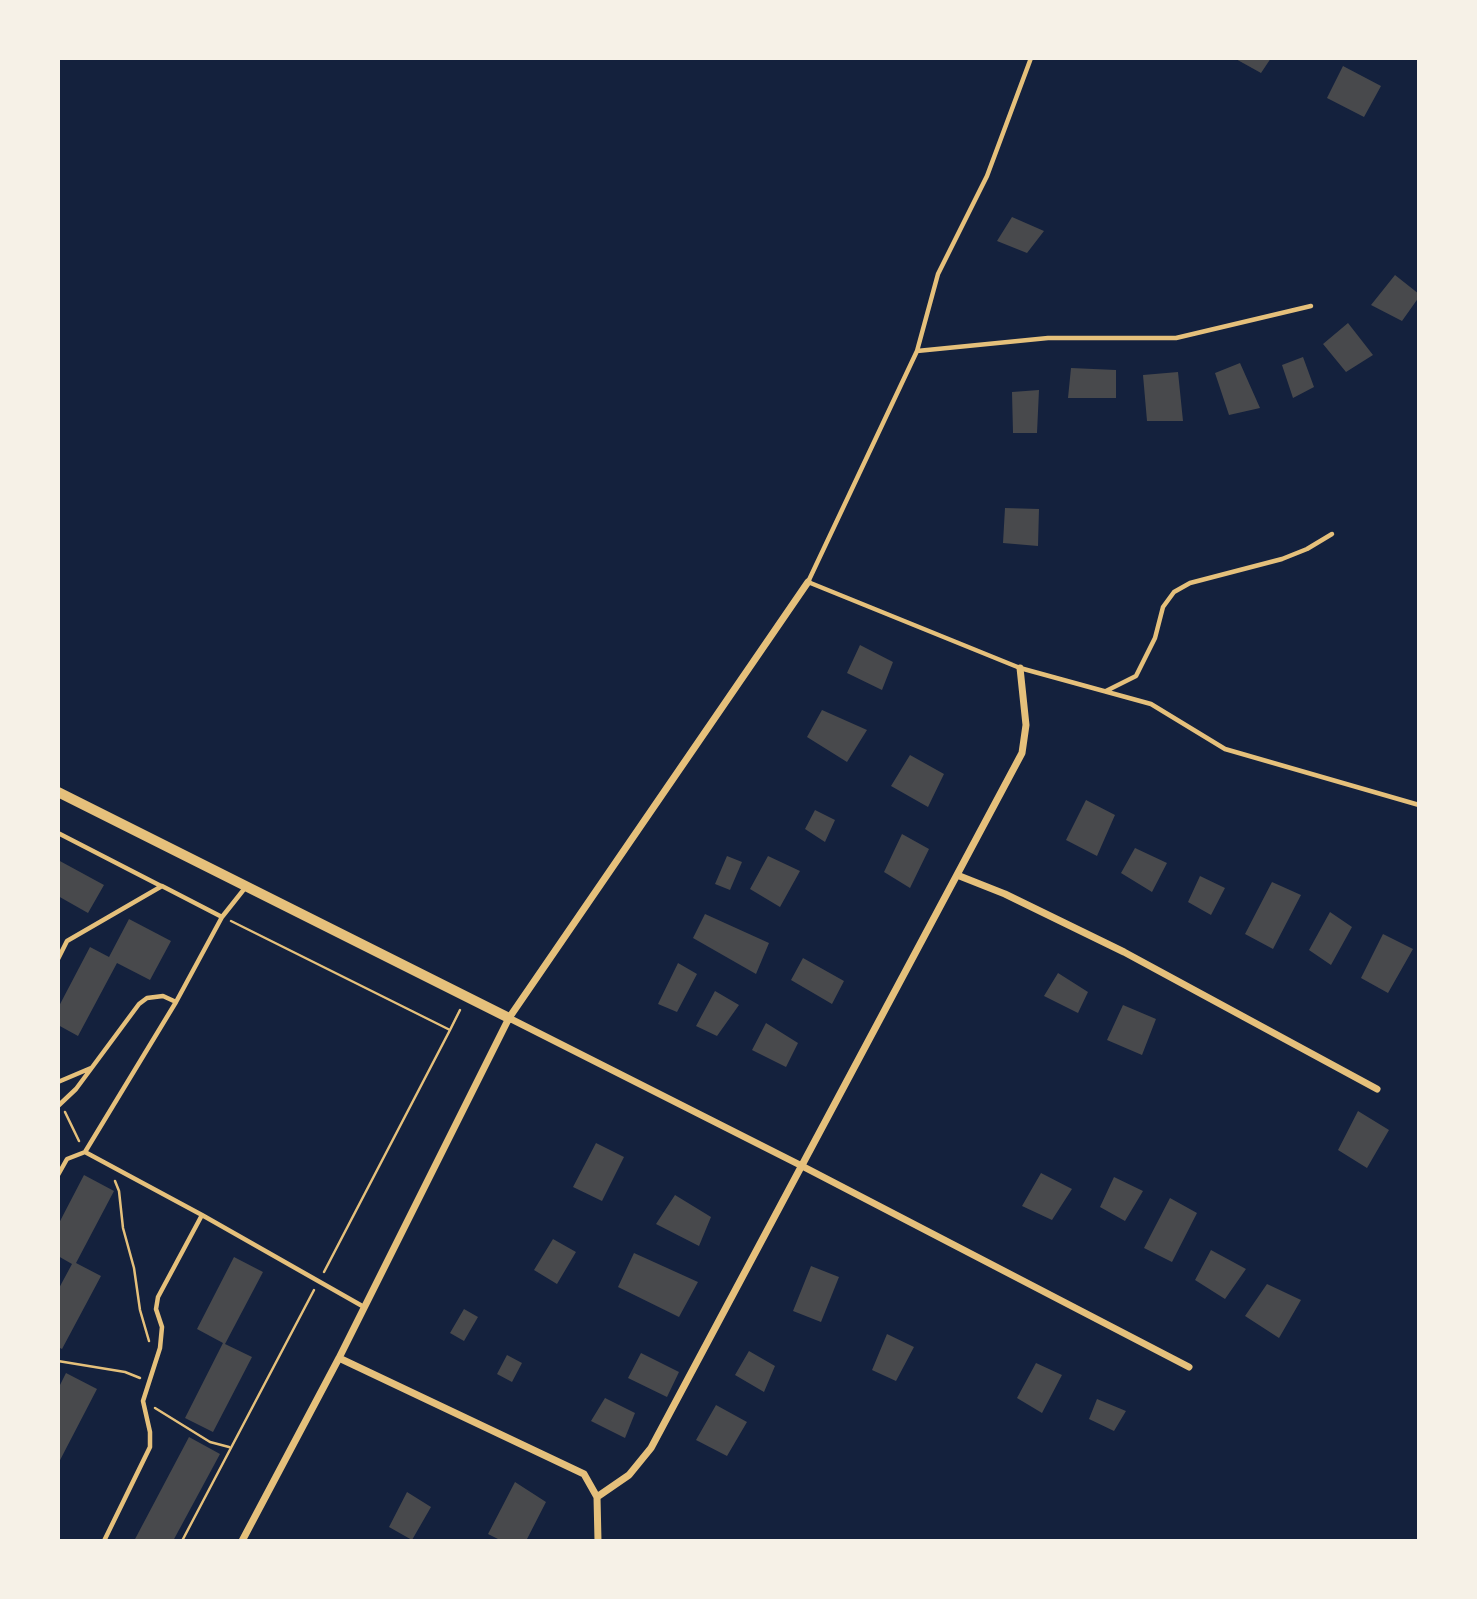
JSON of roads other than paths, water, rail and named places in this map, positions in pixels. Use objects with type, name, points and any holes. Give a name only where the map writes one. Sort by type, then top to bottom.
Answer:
[{"type":"street","points":[[242,1541],[339,1358],[509,1018],[808,582]]},
{"type":"street","points":[[597,1497],[629,1475],[651,1448],[1022,753],[1027,724],[1020,668]]},
{"type":"street","points":[[58,792],[802,1166],[1189,1367]]},
{"type":"street","points":[[957,875],[1005,894],[1124,953],[1377,1089]]},
{"type":"street","points":[[339,1358],[583,1474],[597,1497],[598,1541]]},
{"type":"lane","points":[[1031,58],[987,176],[938,274],[917,351],[808,582],[1020,668],[1151,704],[1225,749],[1419,805]]},
{"type":"lane","points":[[917,351],[1048,338],[1176,338],[1311,306]]},
{"type":"lane","points":[[1105,691],[1136,676],[1155,638],[1163,607],[1174,592],[1190,583],[1282,559],[1307,549],[1332,534]]},
{"type":"lane","points":[[58,833],[222,917]]},
{"type":"lane","points":[[58,959],[67,941],[162,886]]},
{"type":"lane","points":[[58,1175],[67,1159],[85,1152],[176,1002],[222,917],[245,887]]},
{"type":"lane","points":[[59,1105],[76,1089],[139,1004],[147,998],[163,996],[176,1002]]},
{"type":"lane","points":[[58,1082],[92,1068]]},
{"type":"lane","points":[[85,1152],[364,1307]]},
{"type":"lane","points":[[104,1541],[150,1447],[150,1432],[143,1401],[160,1348],[162,1327],[156,1309],[158,1297],[202,1215]]}]
